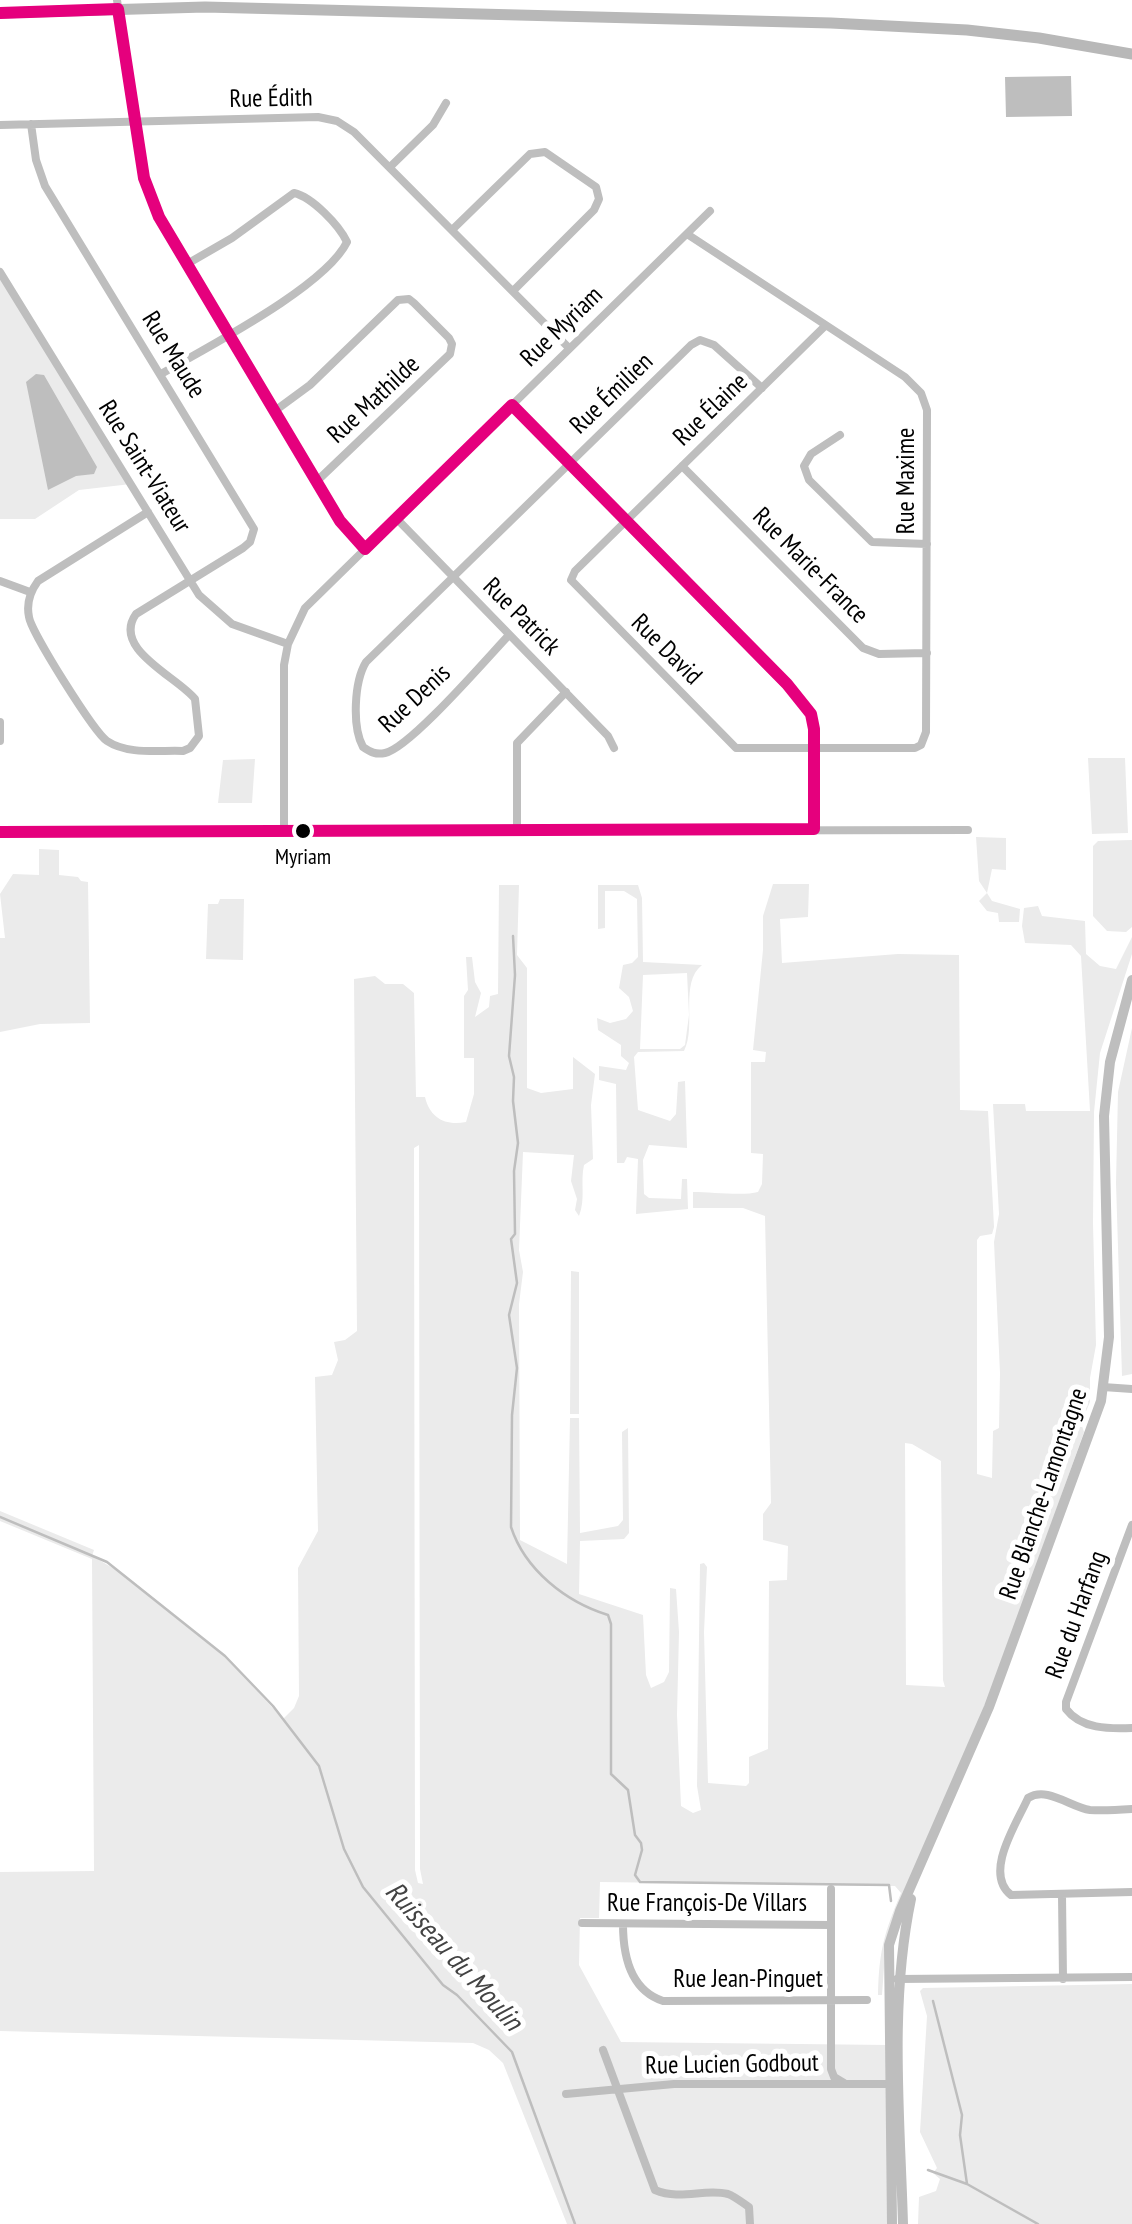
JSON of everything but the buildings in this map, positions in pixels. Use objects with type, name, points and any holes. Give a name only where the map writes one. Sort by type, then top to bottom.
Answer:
[{"type":"main road","points":[[0,13],[118,4],[916,26],[1039,38],[1132,54]]},
{"type":"street","points":[[118,4],[134,122],[144,178],[152,198],[340,521],[365,548]]},
{"type":"street","points":[[390,168],[433,125],[446,104]]},
{"type":"street","name":"Rue Édith","points":[[0,125],[327,118],[346,126],[569,348]]},
{"type":"street","name":"Rue Maude","points":[[31,124],[36,160],[45,186],[254,529],[244,548],[190,580]]},
{"type":"street","points":[[453,229],[530,154],[545,152],[596,187],[599,199],[594,210],[512,290]]},
{"type":"street","points":[[161,374],[295,294],[347,242],[346,236],[304,196],[294,194],[187,264]]},
{"type":"street","name":"Rue Myriam","points":[[284,831],[283,683],[288,644],[306,608],[710,211]]},
{"type":"street","name":"Rue Maxime","points":[[686,234],[905,377],[921,393],[927,410],[926,732],[921,745],[915,748],[814,748]]},
{"type":"street","name":"Rue Saint-Viateur","points":[[0,272],[209,606],[232,624],[288,644]]},
{"type":"street","name":"Rue Mathilde","points":[[276,410],[310,386],[398,300],[409,299],[449,338],[450,354],[318,481]]},
{"type":"street","name":"Rue Élaine","points":[[626,522],[825,326]]},
{"type":"street","name":"Rue Émilien","points":[[453,577],[696,342],[714,345],[762,388]]},
{"type":"street","points":[[512,405],[808,708],[814,721],[814,829]]},
{"type":"street","points":[[840,435],[811,454],[804,466],[808,480],[872,542],[927,544]]},
{"type":"street","name":"Rue Marie-France","points":[[682,466],[863,648],[879,654],[927,653]]},
{"type":"street","points":[[148,512],[44,575],[30,592],[29,622],[98,732],[128,750],[183,750],[190,748],[199,736],[196,698],[153,666],[131,637],[130,624],[136,614],[190,580]]},
{"type":"street","name":"Rue Patrick","points":[[396,518],[608,736],[614,748]]},
{"type":"street","name":"Rue David","points":[[626,522],[575,571],[573,584],[736,748],[814,748]]},
{"type":"street","name":"Rue Denis","points":[[453,577],[362,669],[357,730],[363,747],[386,753],[410,738],[510,635]]},
{"type":"street","points":[[0,580],[30,592]]},
{"type":"street","points":[[517,830],[518,743],[566,692]]},
{"type":"street","points":[[0,722],[0,740]]},
{"type":"street","points":[[0,832],[968,830]]},
{"type":"street","name":"Rue Blanche-Lamontagne","points":[[903,2224],[887,1979],[889,1945],[994,1692],[1103,1388],[1108,1336],[1104,1116],[1110,1062],[1132,980]]},
{"type":"street","points":[[1103,1388],[1132,1389]]},
{"type":"street","name":"Rue du Harfang","points":[[1132,1525],[1066,1702],[1076,1719],[1101,1728],[1132,1728]]},
{"type":"street","points":[[1132,1809],[1085,1809],[1039,1793],[1028,1798],[1002,1857],[1002,1885],[1011,1894],[1132,1892]]},
{"type":"street","name":"Rue Blanche-Lamontagne","points":[[892,2224],[902,1936],[914,1884]]},
{"type":"street","points":[[831,1889],[831,2068],[834,2077],[844,2083]]},
{"type":"street","points":[[1062,1895],[1063,1978]]},
{"type":"street","name":"Rue François-De Villars","points":[[582,1923],[831,1925]]},
{"type":"street","name":"Rue Jean-Pinguet","points":[[623,1924],[628,1964],[650,1997],[663,2001],[867,2000]]},
{"type":"street","points":[[887,1979],[1132,1977]]},
{"type":"street","points":[[603,2050],[655,2190],[666,2195],[727,2194],[749,2207],[750,2224]]},
{"type":"street","name":"Rue Lucien Godbout","points":[[566,2094],[619,2087],[894,2084]]},
{"type":"shaded area","points":[[1071,76],[1072,116],[1006,117],[1005,77]]},
{"type":"shaded area","points":[[0,272],[131,484],[79,490],[35,519],[0,519]]},
{"type":"shaded area","points":[[36,374],[44,375],[97,467],[94,474],[76,476],[48,490],[26,382]]},
{"type":"shaded area","points":[[1088,758],[1125,758],[1128,833],[1092,834]]},
{"type":"shaded area","points":[[255,759],[252,803],[218,803],[223,760]]},
{"type":"shaded area","points":[[976,837],[1006,838],[1006,870],[992,869],[987,893],[979,881]]},
{"type":"shaded area","points":[[1132,840],[1132,927],[1126,932],[1107,931],[1093,916],[1093,846],[1098,841]]},
{"type":"shaded area","points":[[39,849],[59,850],[59,875],[88,882],[90,1023],[40,1024],[0,1032],[0,938],[5,938],[0,894],[13,874],[39,875]]},
{"type":"shaded area","points":[[773,884],[809,884],[808,917],[780,919],[782,963],[898,954],[959,955],[960,1110],[988,1111],[994,1227],[992,1234],[977,1240],[977,1474],[992,1478],[993,1431],[999,1428],[1000,1373],[994,1242],[999,1214],[993,1104],[1025,1104],[1026,1111],[1090,1111],[1081,956],[1071,945],[1025,943],[1024,908],[1038,906],[1042,916],[1085,921],[1086,954],[1100,966],[1116,969],[1132,937],[1132,954],[1100,1053],[1094,1112],[1096,1345],[1090,1402],[1081,1423],[1084,1432],[986,1706],[886,1940],[882,1995],[878,1995],[881,1954],[901,1893],[895,1886],[600,1882],[599,1918],[580,1918],[579,1965],[621,2042],[888,2045],[892,2224],[567,2224],[503,2063],[489,2050],[473,2043],[0,2031],[0,1872],[94,1871],[92,1559],[0,1521],[0,1511],[94,1550],[92,1556],[125,1575],[225,1656],[283,1719],[294,1708],[299,1696],[298,1568],[318,1531],[315,1377],[332,1375],[338,1360],[334,1342],[357,1331],[354,979],[375,976],[385,984],[403,984],[414,993],[416,1097],[425,1097],[440,1119],[466,1122],[474,1094],[474,1058],[464,1058],[466,957],[472,957],[475,982],[481,993],[475,1017],[489,1007],[490,996],[498,994],[499,885],[519,885],[517,955],[527,968],[527,1088],[541,1093],[573,1089],[573,1057],[595,1074],[591,1105],[593,1159],[584,1165],[579,1216],[571,1181],[574,1155],[523,1152],[519,1250],[523,1272],[519,1304],[520,1540],[567,1564],[570,1418],[579,1418],[580,1533],[618,1526],[623,1520],[622,1432],[628,1428],[629,1533],[624,1539],[580,1541],[579,1594],[643,1615],[646,1675],[651,1688],[664,1682],[669,1672],[670,1588],[676,1589],[681,1806],[693,1813],[701,1810],[697,1786],[700,1564],[704,1563],[708,1783],[749,1783],[749,1757],[768,1749],[769,1581],[787,1580],[788,1546],[763,1540],[763,1514],[771,1503],[765,1216],[743,1208],[693,1208],[693,1192],[752,1193],[758,1192],[762,1184],[763,1154],[751,1153],[751,1062],[765,1062],[766,1052],[753,1050],[763,916]],"holes":[[[419,1145],[420,1869],[423,1884],[418,1883],[415,1870],[414,1148]],[[905,1443],[941,1461],[945,1687],[906,1685]]]},
{"type":"shaded area","points":[[598,885],[638,885],[642,898],[643,962],[702,965],[691,983],[688,1041],[684,1051],[638,1052],[634,1057],[638,1110],[670,1121],[676,1114],[678,1082],[685,1081],[687,1148],[649,1145],[643,1160],[644,1194],[649,1198],[681,1199],[682,1179],[687,1179],[688,1209],[636,1214],[638,1159],[627,1157],[624,1163],[617,1163],[616,1084],[599,1080],[599,1066],[626,1070],[629,1063],[621,1056],[621,1045],[598,1030],[597,1018],[610,1023],[626,1019],[633,1011],[629,997],[619,988],[623,965],[638,957],[637,899],[624,891],[605,891],[605,928],[598,929]],"holes":[[[687,973],[689,1015],[685,1045],[680,1049],[640,1049],[643,975]]]},
{"type":"shaded area","points":[[987,893],[992,901],[1020,909],[1019,922],[999,922],[998,913],[987,911],[979,901]]},
{"type":"shaded area","points":[[220,899],[244,899],[243,960],[206,959],[208,904],[218,904]]},
{"type":"shaded area","points":[[1132,1028],[1132,1374],[1122,1376],[1116,1183],[1118,1092]]},
{"type":"shaded area","points":[[571,1271],[579,1272],[579,1414],[570,1414]]},
{"type":"shaded area","points":[[1132,1984],[1132,2224],[918,2224],[919,2197],[936,2191],[940,2179],[933,2173],[937,2168],[920,2132],[927,2016],[920,1991]]},
{"type":"waterway","points":[[513,936],[515,975],[509,1056],[518,1143],[514,1171],[515,1234],[511,1239],[517,1283],[509,1315],[517,1368],[512,1415],[511,1527],[526,1557],[549,1582],[577,1602],[608,1615],[611,1774],[628,1790],[635,1835],[641,1843],[635,1875],[640,1882],[889,1885],[891,1901]]},
{"type":"waterway","name":"Ruisseau du Moulin","points":[[0,1517],[107,1562],[225,1656],[273,1706],[319,1766],[344,1849],[363,1887],[443,1985],[512,2052],[575,2224]]},
{"type":"waterway","points":[[933,2001],[962,2115],[960,2135],[967,2184]]},
{"type":"waterway","points":[[928,2170],[967,2184],[1038,2224]]},
{"type":"transit line","points":[[0,13],[118,9],[144,178],[159,217],[340,521],[365,549],[512,405],[787,684],[811,714],[814,729],[814,829],[0,832]]},
{"type":"place","name":"Myriam","points":[[303,831]]}]
